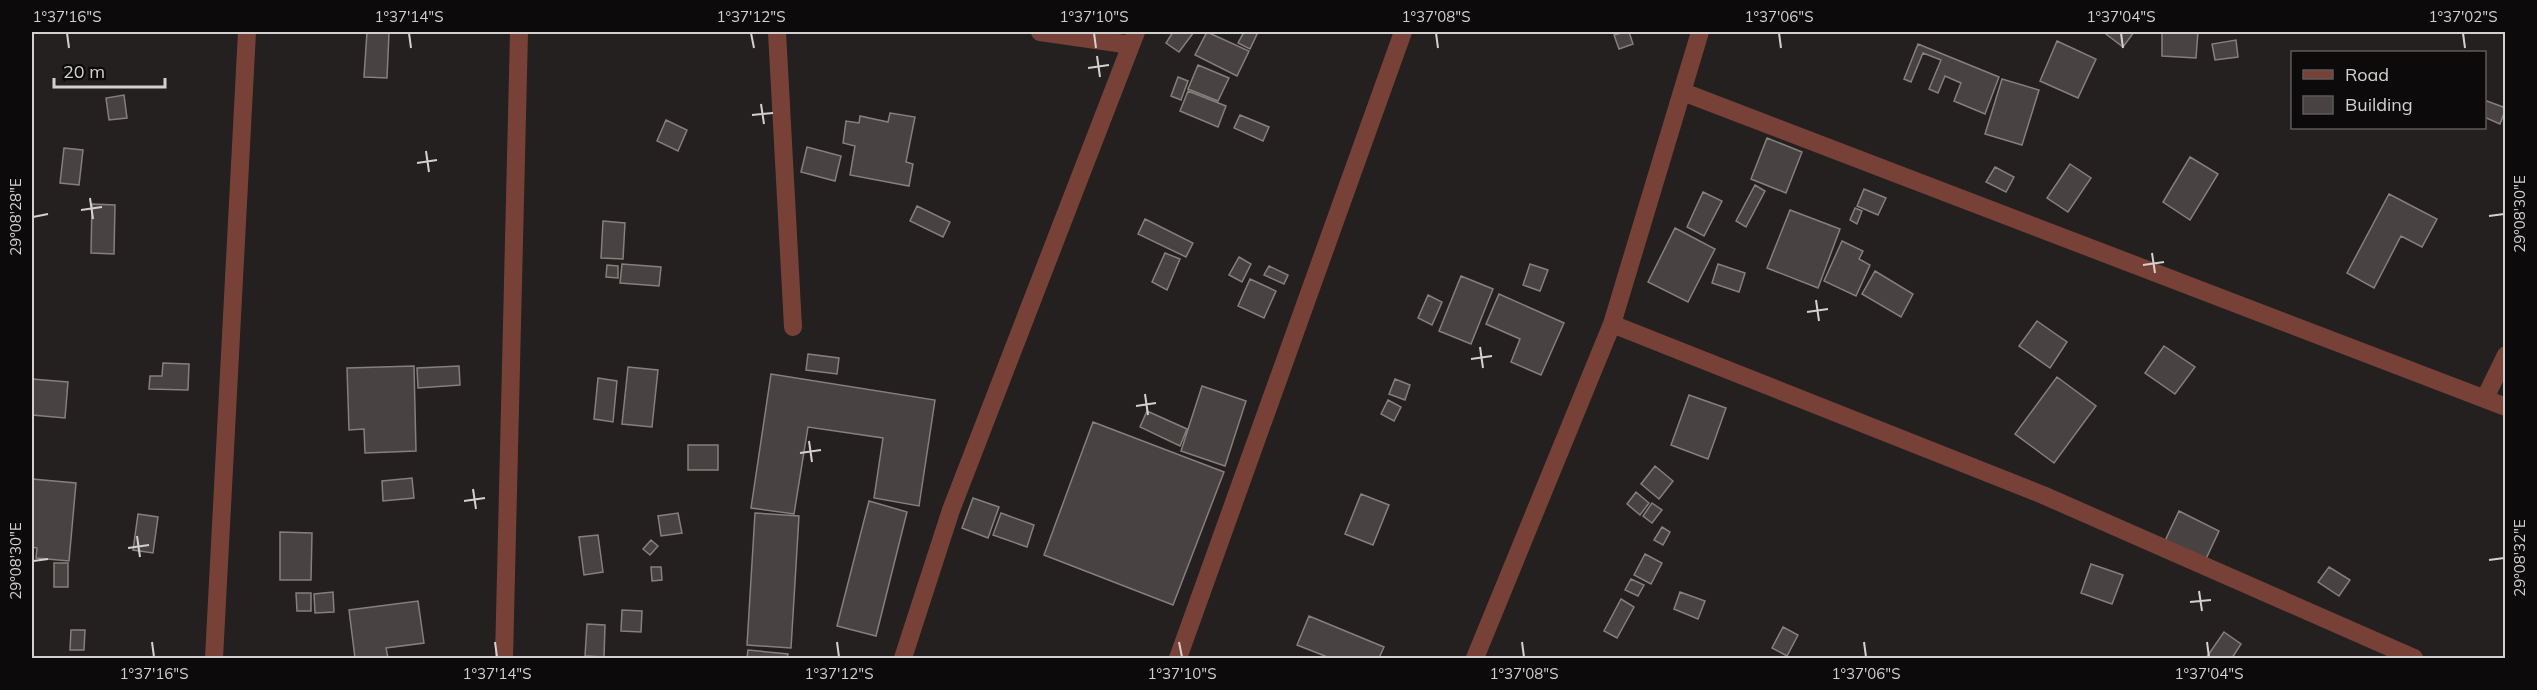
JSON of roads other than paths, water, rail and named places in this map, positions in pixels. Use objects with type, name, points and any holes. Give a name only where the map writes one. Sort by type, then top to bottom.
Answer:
[{"type":"street","points":[[214,658],[247,32]]},
{"type":"street","points":[[504,658],[519,32]]},
{"type":"street","points":[[777,32],[793,327]]},
{"type":"street","points":[[903,658],[951,510],[1134,38],[1040,32]]},
{"type":"street","points":[[1178,658],[1403,32]]},
{"type":"street","points":[[1475,658],[1612,324],[1700,32]]},
{"type":"street","points":[[1683,92],[2505,407]]},
{"type":"street","points":[[1612,324],[2043,495],[2414,658]]},
{"type":"street","points":[[2485,398],[2505,355]]}]
